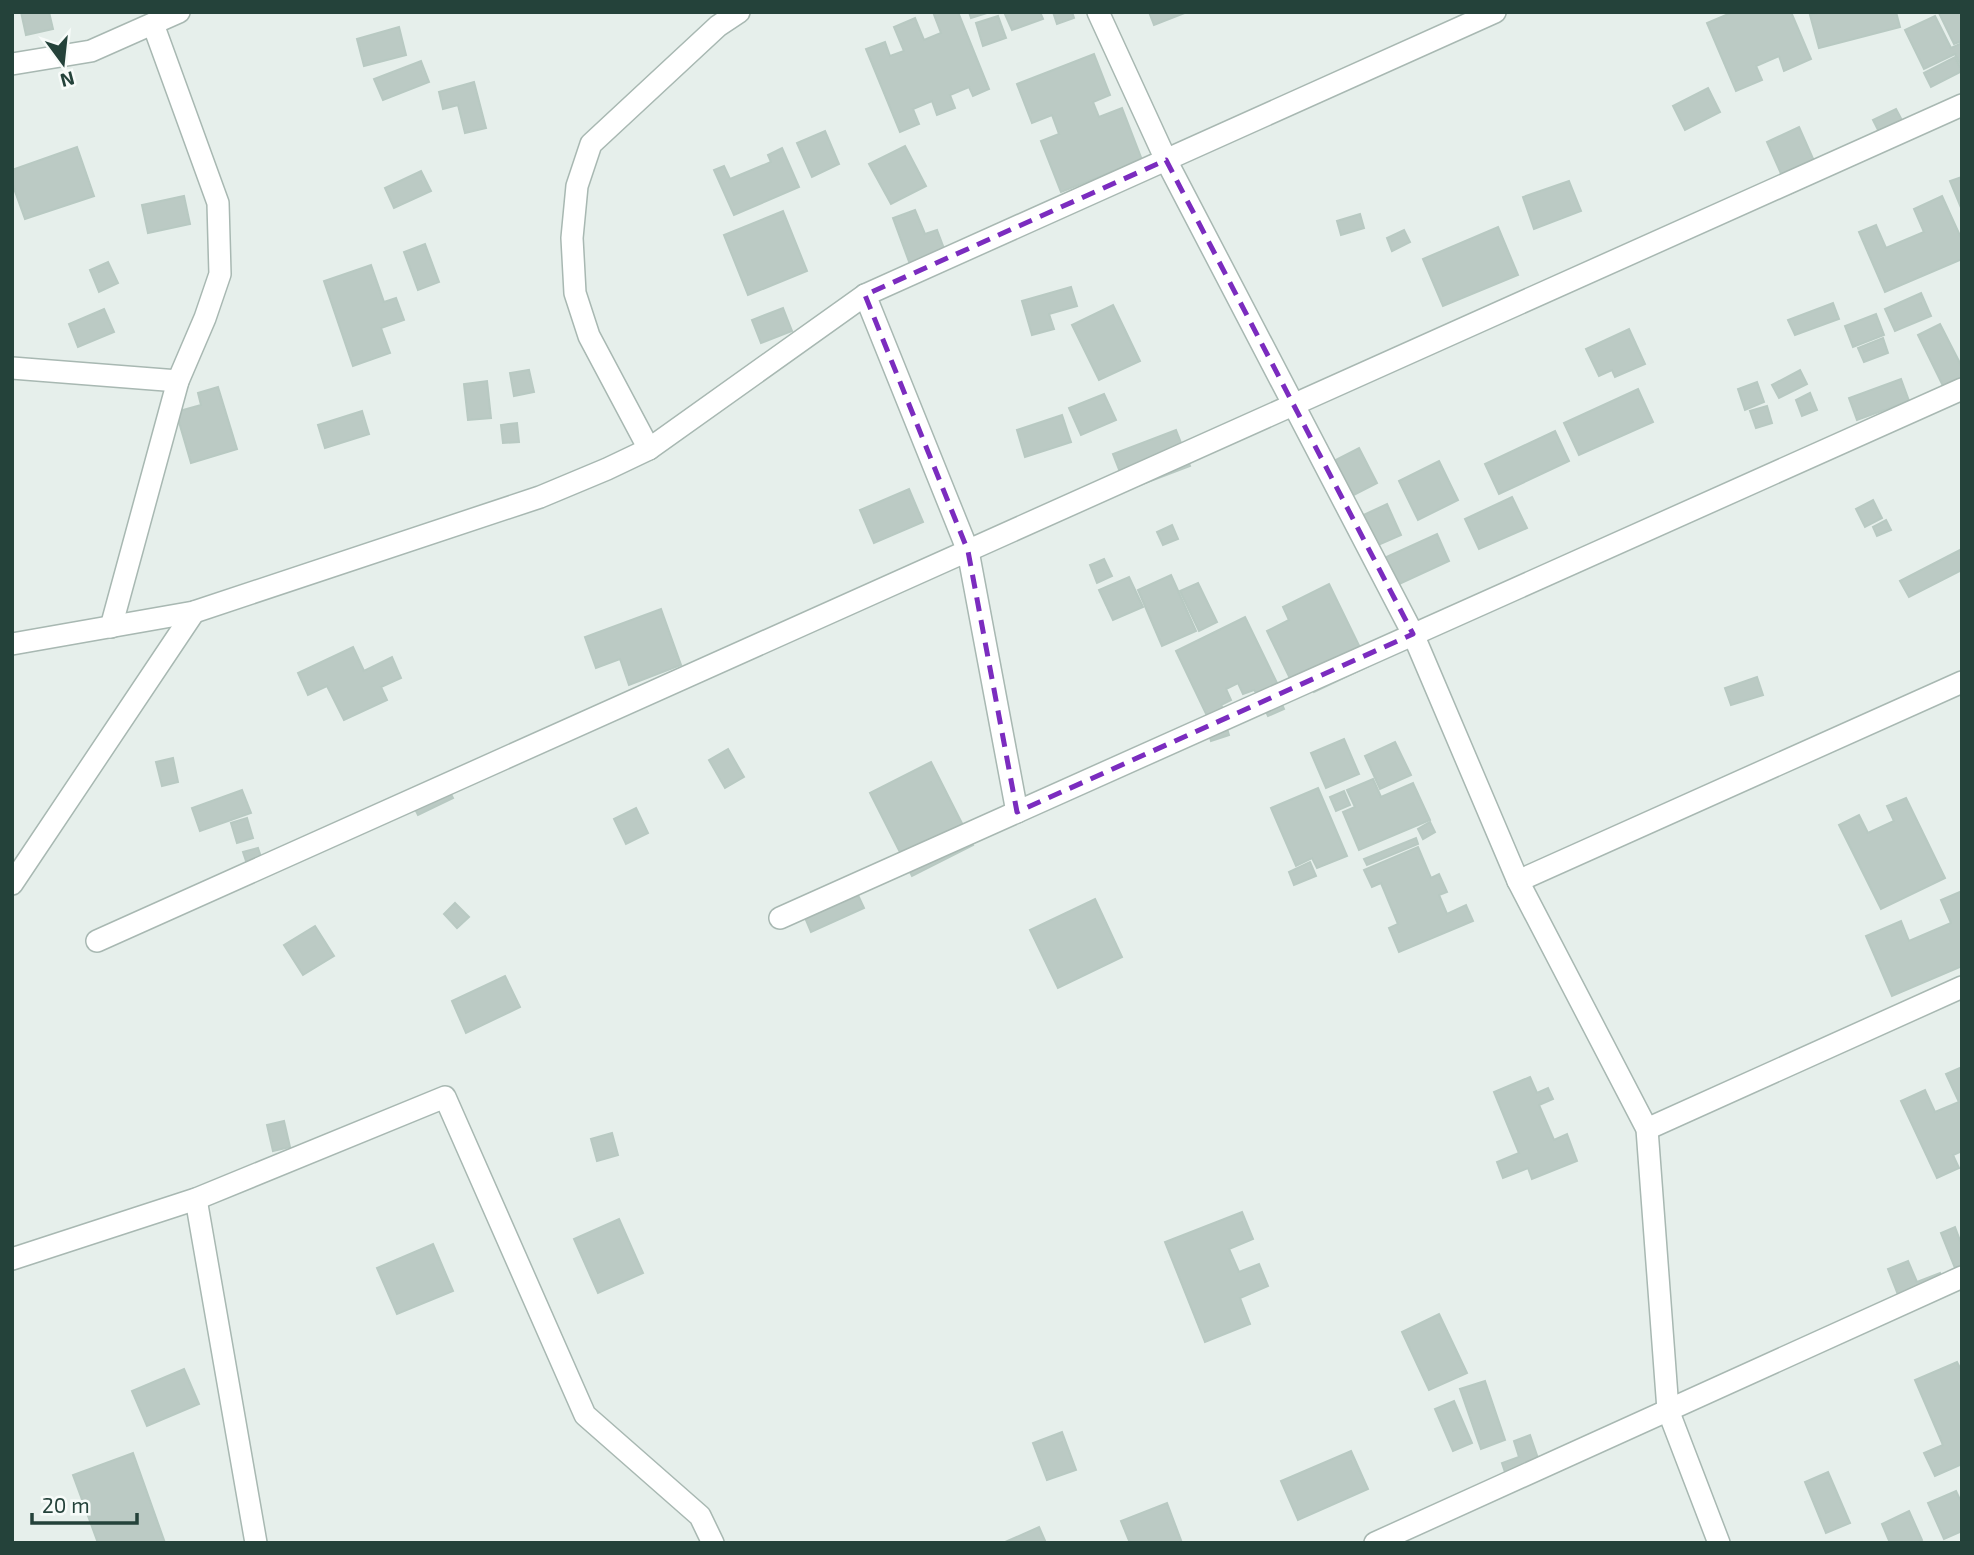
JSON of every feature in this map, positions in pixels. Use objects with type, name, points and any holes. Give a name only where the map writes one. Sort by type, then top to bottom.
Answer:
[{"type":"street","points":[[12,64],[91,51],[179,12]]},
{"type":"street","points":[[649,449],[589,336],[575,293],[572,238],[577,186],[591,144],[715,19],[739,12]]},
{"type":"street","points":[[1098,12],[1166,160],[1413,634],[1518,881],[1647,1129],[1668,1410],[1719,1543]]},
{"type":"street","points":[[12,644],[194,612],[540,497],[649,449],[865,295],[1495,12]]},
{"type":"street","points":[[111,627],[178,381],[205,318],[220,274],[218,203],[153,24]]},
{"type":"street","points":[[97,942],[1962,105]]},
{"type":"street","points":[[865,295],[968,551],[1017,812]]},
{"type":"street","points":[[12,368],[178,381]]},
{"type":"street","points":[[780,918],[1962,388]]},
{"type":"street","points":[[12,884],[194,612]]},
{"type":"street","points":[[1518,881],[1962,682]]},
{"type":"street","points":[[1647,1129],[1962,987]]},
{"type":"street","points":[[12,1259],[196,1199],[445,1097],[585,1415],[700,1516],[713,1543]]},
{"type":"street","points":[[196,1199],[256,1543]]},
{"type":"street","points":[[1376,1543],[1962,1278]]},
{"type":"highlighted area","points":[[1166,160],[1413,634],[1017,812],[968,551],[865,295]]},
{"type":"building","points":[[21,12],[49,12],[53,29],[26,35]]},
{"type":"building","points":[[933,12],[958,12],[989,89],[973,96],[969,87],[950,95],[955,108],[937,115],[932,101],[913,109],[919,124],[900,132],[866,49],[885,42],[890,56],[904,51],[894,27],[915,18],[924,40],[941,33]]},
{"type":"building","points":[[969,12],[990,12],[971,18]]},
{"type":"building","points":[[1004,12],[1040,12],[1043,19],[1012,30]]},
{"type":"building","points":[[1053,12],[1072,12],[1074,18],[1057,24]]},
{"type":"building","points":[[1149,12],[1187,12],[1154,25]]},
{"type":"building","points":[[1733,12],[1791,12],[1811,59],[1784,71],[1779,56],[1756,66],[1762,80],[1736,91],[1707,23]]},
{"type":"building","points":[[1821,12],[1896,12],[1900,27],[1819,48],[1810,15]]},
{"type":"building","points":[[1962,12],[1962,41],[1954,44],[1939,13]]},
{"type":"building","points":[[998,16],[1006,38],[983,46],[976,23]]},
{"type":"building","points":[[1935,16],[1951,48],[1962,43],[1962,67],[1955,54],[1924,69],[1905,30]]},
{"type":"building","points":[[399,27],[406,55],[364,66],[357,39]]},
{"type":"building","points":[[1094,54],[1110,95],[1093,102],[1099,117],[1122,108],[1142,160],[1061,192],[1041,141],[1059,134],[1052,115],[1032,123],[1017,84]]},
{"type":"building","points":[[1955,57],[1962,71],[1931,87],[1924,73]]},
{"type":"building","points":[[421,61],[429,82],[383,100],[374,79]]},
{"type":"building","points":[[474,82],[486,128],[465,133],[458,105],[443,109],[439,92]]},
{"type":"building","points":[[1708,88],[1720,112],[1685,130],[1673,106]]},
{"type":"building","points":[[1896,109],[1904,124],[1881,136],[1873,120]]},
{"type":"building","points":[[1799,127],[1822,179],[1790,194],[1767,142]]},
{"type":"building","points":[[825,131],[839,164],[812,177],[797,143]]},
{"type":"building","points":[[905,146],[926,186],[891,204],[869,164]]},
{"type":"building","points":[[77,147],[94,196],[25,219],[12,183],[12,170]]},
{"type":"building","points":[[782,148],[799,187],[734,215],[714,170],[724,166],[730,179],[771,162],[768,155]]},
{"type":"building","points":[[421,171],[431,191],[394,208],[385,188]]},
{"type":"building","points":[[1962,177],[1962,210],[1950,181]]},
{"type":"building","points":[[1569,181],[1581,211],[1534,229],[1523,197]]},
{"type":"building","points":[[184,196],[190,224],[148,233],[142,205]]},
{"type":"building","points":[[1942,196],[1962,240],[1962,259],[1885,292],[1859,232],[1876,225],[1886,248],[1924,232],[1914,209]]},
{"type":"building","points":[[915,210],[925,234],[937,230],[946,254],[911,267],[893,218]]},
{"type":"building","points":[[783,211],[807,271],[748,295],[724,235]]},
{"type":"building","points":[[1360,214],[1364,228],[1341,235],[1337,221]]},
{"type":"building","points":[[1498,227],[1518,275],[1443,306],[1423,259]]},
{"type":"building","points":[[1404,230],[1410,242],[1392,251],[1387,238]]},
{"type":"building","points":[[425,244],[439,282],[418,290],[404,252]]},
{"type":"building","points":[[108,262],[118,283],[99,292],[90,270]]},
{"type":"building","points":[[371,265],[384,302],[396,298],[404,320],[381,328],[390,353],[353,366],[324,281]]},
{"type":"building","points":[[1071,287],[1077,306],[1049,314],[1054,329],[1032,335],[1022,301]]},
{"type":"building","points":[[1921,293],[1931,316],[1895,331],[1885,309]]},
{"type":"building","points":[[1833,303],[1839,319],[1795,335],[1788,320]]},
{"type":"building","points":[[1113,305],[1140,361],[1099,380],[1072,325]]},
{"type":"building","points":[[783,308],[792,331],[761,343],[752,320]]},
{"type":"building","points":[[104,309],[114,332],[78,347],[69,324]]},
{"type":"building","points":[[1876,314],[1884,335],[1853,347],[1845,326]]},
{"type":"building","points":[[1940,324],[1962,367],[1962,379],[1944,388],[1918,335]]},
{"type":"building","points":[[1629,329],[1645,364],[1615,377],[1612,370],[1599,376],[1586,349]]},
{"type":"building","points":[[1883,338],[1888,353],[1864,362],[1858,348]]},
{"type":"building","points":[[529,370],[534,392],[514,396],[510,373]]},
{"type":"building","points":[[1800,370],[1807,384],[1779,398],[1772,385]]},
{"type":"building","points":[[1901,379],[1909,401],[1857,420],[1849,398]]},
{"type":"building","points":[[487,381],[491,418],[468,420],[464,384]]},
{"type":"building","points":[[1757,382],[1764,402],[1745,410],[1738,389]]},
{"type":"building","points":[[218,387],[237,449],[191,463],[176,412],[201,405],[198,393]]},
{"type":"building","points":[[1638,389],[1653,422],[1579,455],[1564,423]]},
{"type":"building","points":[[1810,393],[1817,410],[1802,416],[1796,400]]},
{"type":"building","points":[[1104,394],[1116,420],[1081,435],[1069,408]]},
{"type":"building","points":[[1767,406],[1772,423],[1756,428],[1750,411]]},
{"type":"building","points":[[362,411],[369,434],[325,448],[318,425]]},
{"type":"building","points":[[1062,415],[1071,442],[1025,457],[1017,430]]},
{"type":"building","points":[[517,423],[519,442],[503,443],[501,425]]},
{"type":"building","points":[[1176,430],[1190,466],[1127,490],[1113,454]]},
{"type":"building","points":[[1555,431],[1569,461],[1499,494],[1485,464]]},
{"type":"building","points":[[1359,448],[1377,483],[1348,498],[1330,463]]},
{"type":"building","points":[[1439,461],[1458,500],[1418,520],[1399,481]]},
{"type":"building","points":[[909,489],[923,522],[874,543],[860,510]]},
{"type":"building","points":[[1512,497],[1527,528],[1479,549],[1465,519]]},
{"type":"building","points":[[1873,500],[1882,518],[1865,527],[1856,509]]},
{"type":"building","points":[[1387,504],[1401,535],[1369,549],[1355,519]]},
{"type":"building","points":[[1886,520],[1891,530],[1877,536],[1873,527]]},
{"type":"building","points":[[1172,525],[1178,539],[1163,545],[1157,532]]},
{"type":"building","points":[[1437,534],[1449,561],[1395,586],[1382,559]]},
{"type":"building","points":[[1962,549],[1962,570],[1909,597],[1900,581]]},
{"type":"building","points":[[1104,559],[1112,576],[1097,583],[1090,565]]},
{"type":"building","points":[[1171,575],[1196,631],[1162,646],[1138,590]]},
{"type":"building","points":[[1129,577],[1143,607],[1113,620],[1099,590]]},
{"type":"building","points":[[1198,583],[1217,622],[1199,631],[1180,591]]},
{"type":"building","points":[[1329,584],[1369,666],[1314,692],[1311,686],[1297,693],[1267,631],[1289,620],[1283,607]]},
{"type":"building","points":[[661,609],[681,665],[629,685],[620,659],[596,668],[585,637]]},
{"type":"building","points":[[1245,617],[1278,685],[1257,694],[1254,690],[1243,694],[1238,683],[1226,689],[1231,700],[1221,705],[1224,710],[1208,718],[1176,651]]},
{"type":"building","points":[[353,647],[364,671],[392,657],[401,678],[381,687],[387,700],[344,720],[327,686],[308,695],[298,673]]},
{"type":"building","points":[[1757,677],[1763,695],[1731,705],[1725,688]]},
{"type":"building","points":[[1277,693],[1284,709],[1268,716],[1260,699]]},
{"type":"building","points":[[1223,715],[1229,735],[1211,741],[1205,721]]},
{"type":"building","points":[[1344,739],[1359,774],[1326,788],[1311,753]]},
{"type":"building","points":[[1395,742],[1411,775],[1380,789],[1365,756]]},
{"type":"building","points":[[728,749],[744,777],[725,788],[709,760]]},
{"type":"building","points":[[173,758],[178,782],[162,786],[156,762]]},
{"type":"building","points":[[931,762],[973,845],[912,876],[870,793]]},
{"type":"building","points":[[1373,779],[1381,797],[1413,783],[1430,820],[1359,850],[1343,812],[1355,807],[1347,790]]},
{"type":"building","points":[[445,783],[453,798],[418,815],[410,799]]},
{"type":"building","points":[[1318,788],[1347,856],[1317,868],[1312,858],[1296,866],[1271,808]]},
{"type":"building","points":[[242,790],[251,813],[200,831],[192,808]]},
{"type":"building","points":[[1344,791],[1350,805],[1336,811],[1330,797]]},
{"type":"building","points":[[1906,798],[1945,878],[1881,909],[1839,825],[1859,815],[1868,833],[1894,821],[1887,806]]},
{"type":"building","points":[[636,808],[648,833],[626,844],[614,819]]},
{"type":"building","points":[[247,818],[253,838],[237,843],[231,823]]},
{"type":"building","points":[[1430,822],[1435,832],[1423,839],[1418,829]]},
{"type":"building","points":[[1416,838],[1418,844],[1367,865],[1364,859]]},
{"type":"building","points":[[1418,847],[1431,878],[1439,874],[1447,892],[1439,895],[1447,914],[1466,905],[1473,921],[1399,952],[1389,928],[1398,924],[1381,883],[1372,887],[1364,870]]},
{"type":"building","points":[[258,848],[265,869],[250,873],[243,852]]},
{"type":"building","points":[[1310,862],[1316,876],[1294,885],[1289,872]]},
{"type":"building","points":[[850,878],[864,908],[811,932],[798,901]]},
{"type":"building","points":[[1962,891],[1962,966],[1892,996],[1866,936],[1901,921],[1909,941],[1951,923],[1941,900]]},
{"type":"building","points":[[1095,899],[1122,957],[1058,988],[1030,930]]},
{"type":"building","points":[[455,903],[469,917],[457,928],[444,914]]},
{"type":"building","points":[[315,926],[334,956],[303,975],[284,945]]},
{"type":"building","points":[[505,976],[520,1007],[466,1033],[452,1001]]},
{"type":"building","points":[[1962,1067],[1962,1151],[1953,1155],[1959,1168],[1937,1178],[1901,1101],[1925,1090],[1935,1112],[1959,1102],[1946,1074]]},
{"type":"building","points":[[1530,1077],[1537,1093],[1548,1088],[1553,1099],[1539,1105],[1554,1140],[1567,1134],[1577,1161],[1532,1179],[1528,1168],[1503,1178],[1497,1162],[1519,1153],[1494,1092]]},
{"type":"building","points":[[284,1121],[290,1147],[273,1151],[267,1125]]},
{"type":"building","points":[[612,1133],[618,1155],[597,1161],[591,1139]]},
{"type":"building","points":[[1242,1212],[1253,1239],[1229,1249],[1239,1272],[1259,1264],[1268,1286],[1240,1298],[1250,1324],[1205,1342],[1165,1242]]},
{"type":"building","points":[[619,1219],[643,1273],[598,1293],[574,1239]]},
{"type":"building","points":[[1955,1227],[1962,1246],[1962,1266],[1955,1268],[1941,1233]]},
{"type":"building","points":[[433,1244],[453,1291],[397,1314],[377,1268]]},
{"type":"building","points":[[1908,1261],[1917,1282],[1940,1273],[1945,1288],[1902,1305],[1888,1269]]},
{"type":"building","points":[[1439,1314],[1467,1373],[1429,1390],[1402,1332]]},
{"type":"building","points":[[1957,1362],[1962,1372],[1962,1464],[1935,1476],[1924,1453],[1943,1445],[1915,1380]]},
{"type":"building","points":[[184,1369],[199,1404],[147,1426],[132,1391]]},
{"type":"building","points":[[1485,1381],[1505,1440],[1481,1449],[1460,1389]]},
{"type":"building","points":[[1454,1401],[1472,1443],[1453,1451],[1435,1409]]},
{"type":"building","points":[[1062,1432],[1076,1470],[1047,1480],[1033,1443]]},
{"type":"building","points":[[1530,1435],[1540,1464],[1506,1475],[1502,1463],[1519,1457],[1514,1441]]},
{"type":"building","points":[[1351,1451],[1368,1489],[1298,1520],[1281,1481]]},
{"type":"building","points":[[133,1453],[165,1543],[98,1543],[73,1475]]},
{"type":"building","points":[[1828,1472],[1850,1523],[1826,1533],[1805,1482]]},
{"type":"building","points":[[1956,1491],[1962,1504],[1962,1531],[1944,1539],[1928,1503]]},
{"type":"building","points":[[1167,1503],[1182,1543],[1130,1543],[1121,1521]]},
{"type":"building","points":[[1909,1511],[1922,1540],[1916,1543],[1890,1543],[1882,1524]]},
{"type":"building","points":[[1039,1527],[1046,1543],[1003,1543]]}]
